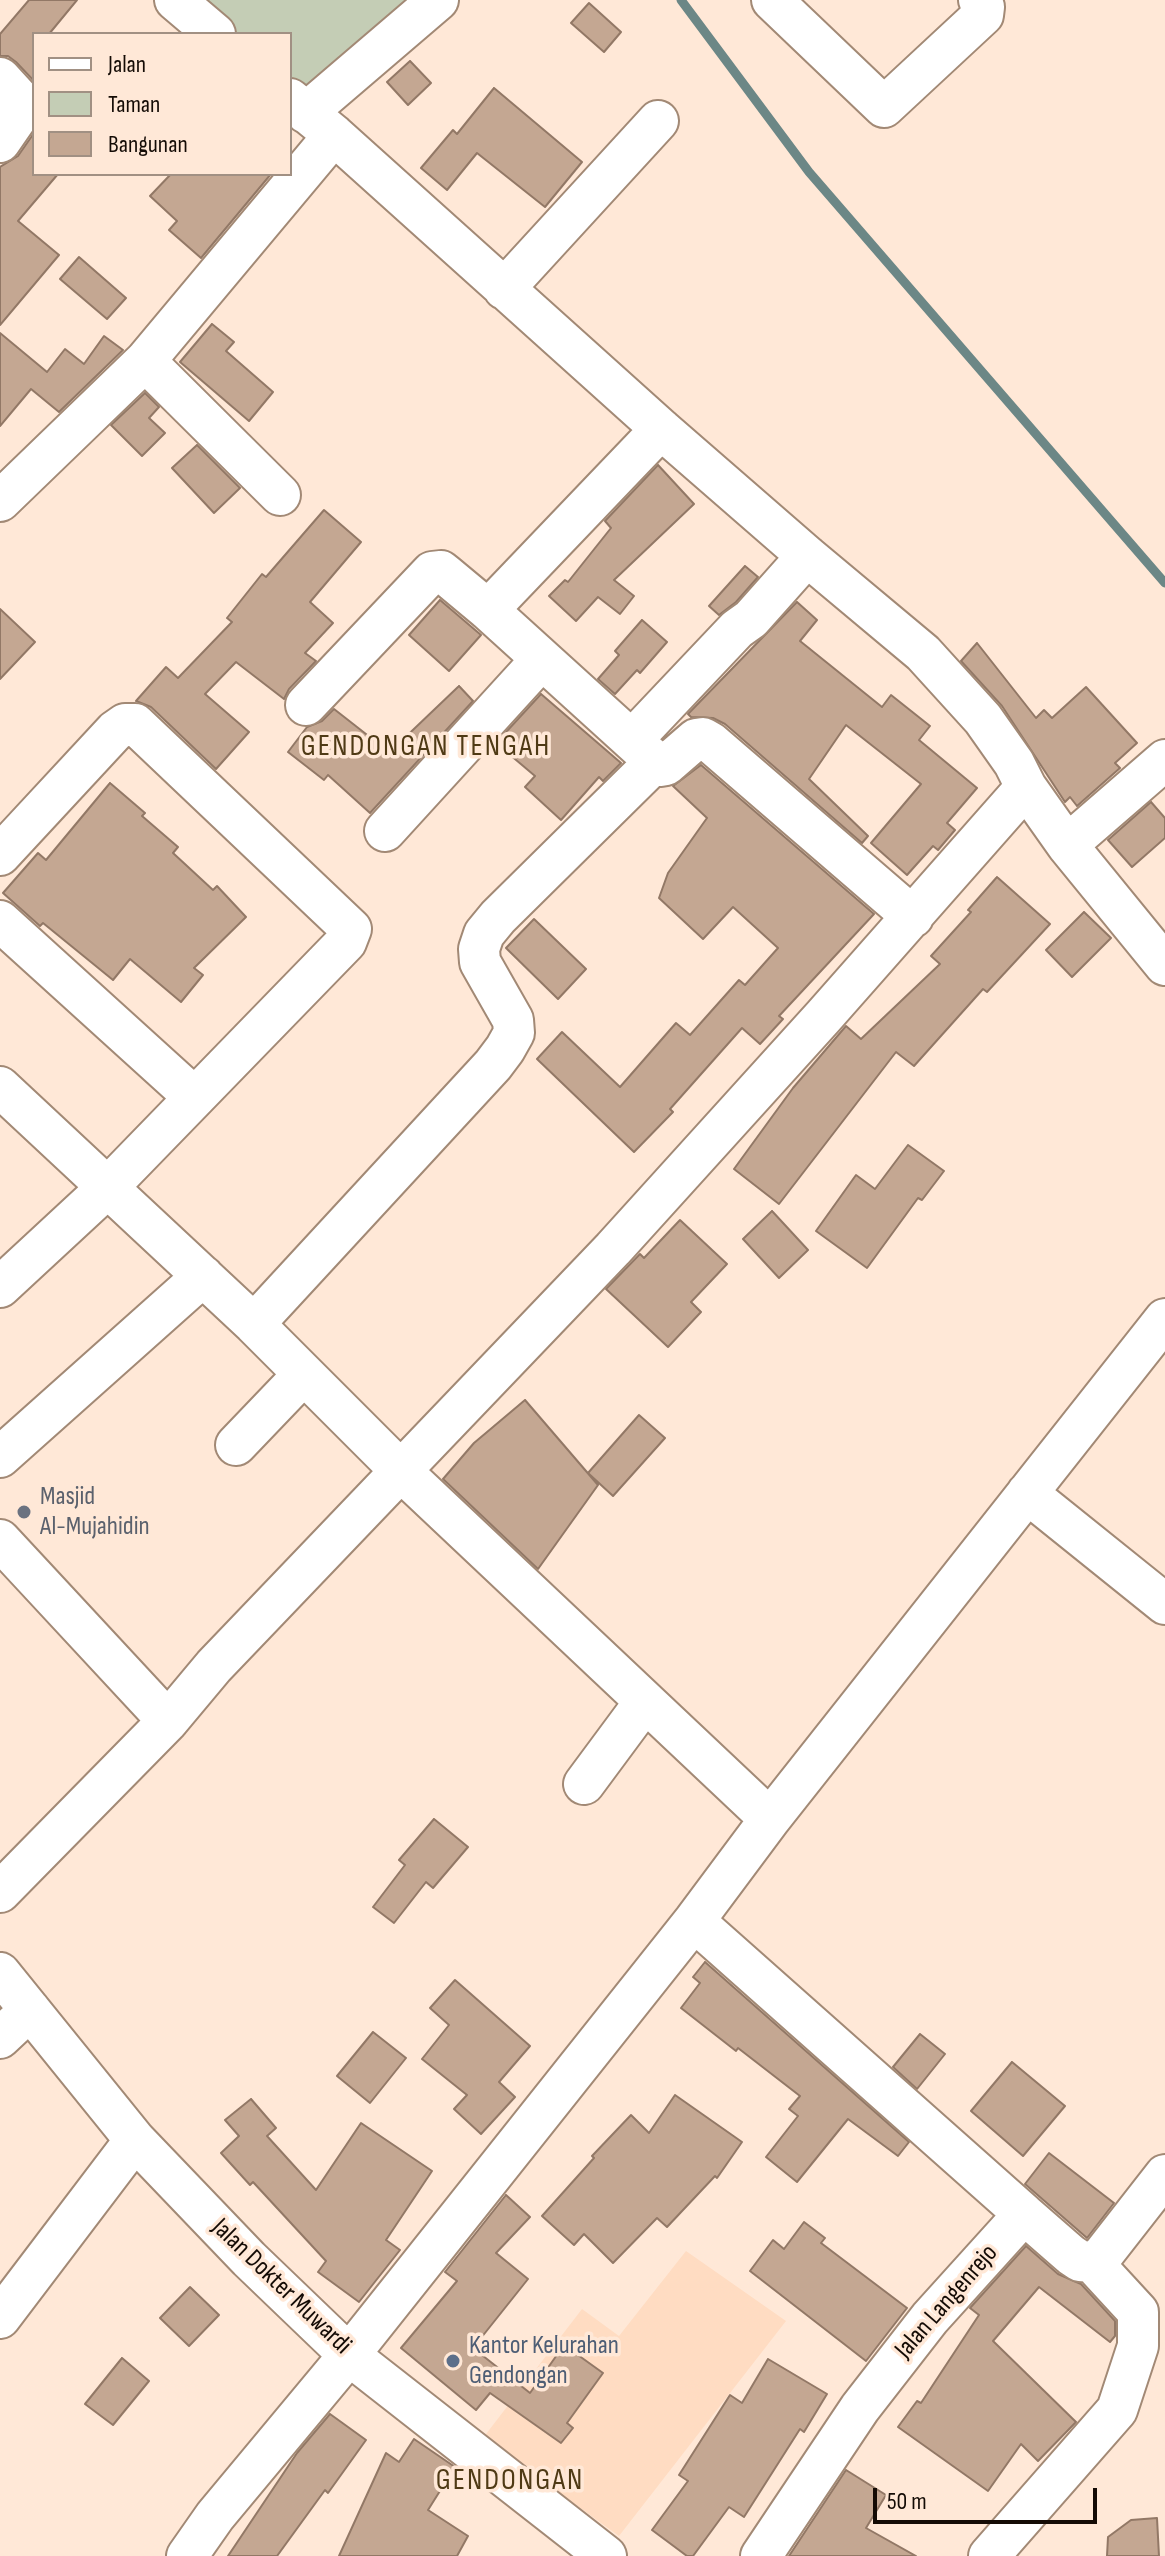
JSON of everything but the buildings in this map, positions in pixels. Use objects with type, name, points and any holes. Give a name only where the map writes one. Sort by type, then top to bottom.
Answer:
[{"type":"street","points":[[175,0],[213,32]]},
{"type":"street","points":[[292,143],[310,116],[438,0]]},
{"type":"street","points":[[772,0],[884,107],[983,15],[984,7],[979,0]]},
{"type":"street","points":[[0,78],[21,101],[18,118]]},
{"type":"street","points":[[310,116],[661,429],[923,653],[983,719],[1067,845],[1165,965]]},
{"type":"street","points":[[504,289],[658,121]]},
{"type":"street","points":[[0,501],[145,361],[270,176]]},
{"type":"street","points":[[145,361],[280,495]]},
{"type":"street","points":[[488,610],[661,429]]},
{"type":"street","points":[[254,1324],[505,1049],[514,1033],[513,1020],[480,962],[479,949],[484,934],[644,751],[720,646],[751,619],[807,556]]},
{"type":"street","points":[[306,705],[432,572],[441,571],[660,766],[666,765],[696,739],[703,738],[710,742],[913,917]]},
{"type":"street","points":[[385,831],[541,660]]},
{"type":"street","points":[[0,855],[115,731],[125,724],[135,724],[351,929],[346,942],[108,1187],[0,1287]]},
{"type":"street","points":[[1067,845],[1165,760]]},
{"type":"street","points":[[0,1892],[168,1721],[214,1666],[613,1249],[1026,787]]},
{"type":"street","points":[[0,921],[194,1097]]},
{"type":"street","points":[[3,1096],[108,1187],[254,1324],[401,1471],[770,1819]]},
{"type":"street","points":[[0,1457],[203,1276]]},
{"type":"street","points":[[187,2556],[215,2516],[349,2355],[694,1921],[770,1819],[1165,1319]]},
{"type":"street","points":[[236,1445],[303,1375]]},
{"type":"street","points":[[1027,1493],[1165,1604]]},
{"type":"street","points":[[0,1540],[168,1721]]},
{"type":"street","points":[[584,1784],[644,1703]]},
{"type":"street","points":[[694,1921],[1080,2261],[1092,2262],[1101,2257],[1165,2175]]},
{"type":"street","name":"Jalan Dokter Muwardi","points":[[0,1973],[135,2140],[249,2259],[349,2355],[606,2556]]},
{"type":"street","points":[[0,2038],[30,2010]]},
{"type":"street","points":[[0,2318],[135,2140]]},
{"type":"street","name":"Jalan Langenrejo","points":[[761,2556],[860,2408],[930,2318],[1024,2214]]},
{"type":"street","points":[[989,2556],[1117,2410],[1138,2346],[1138,2312],[1092,2262]]},
{"type":"shaded area","points":[[686,2251],[786,2321],[619,2536],[483,2438],[582,2309],[619,2336]]},
{"type":"green space","points":[[190,0],[418,0],[303,97],[292,87],[292,32],[228,32]]},
{"type":"waterway","points":[[681,0],[809,172],[1165,583]]},
{"type":"place","name":"Masjid Al-Mujahidin","points":[[24,1512]]},
{"type":"place","name":"Kantor Kelurahan Gendongan","points":[[453,2361]]},
{"type":"district","name":"GENDONGAN TENGAH","points":[[426,747]]},
{"type":"district","name":"GENDONGAN","points":[[510,2481]]}]
